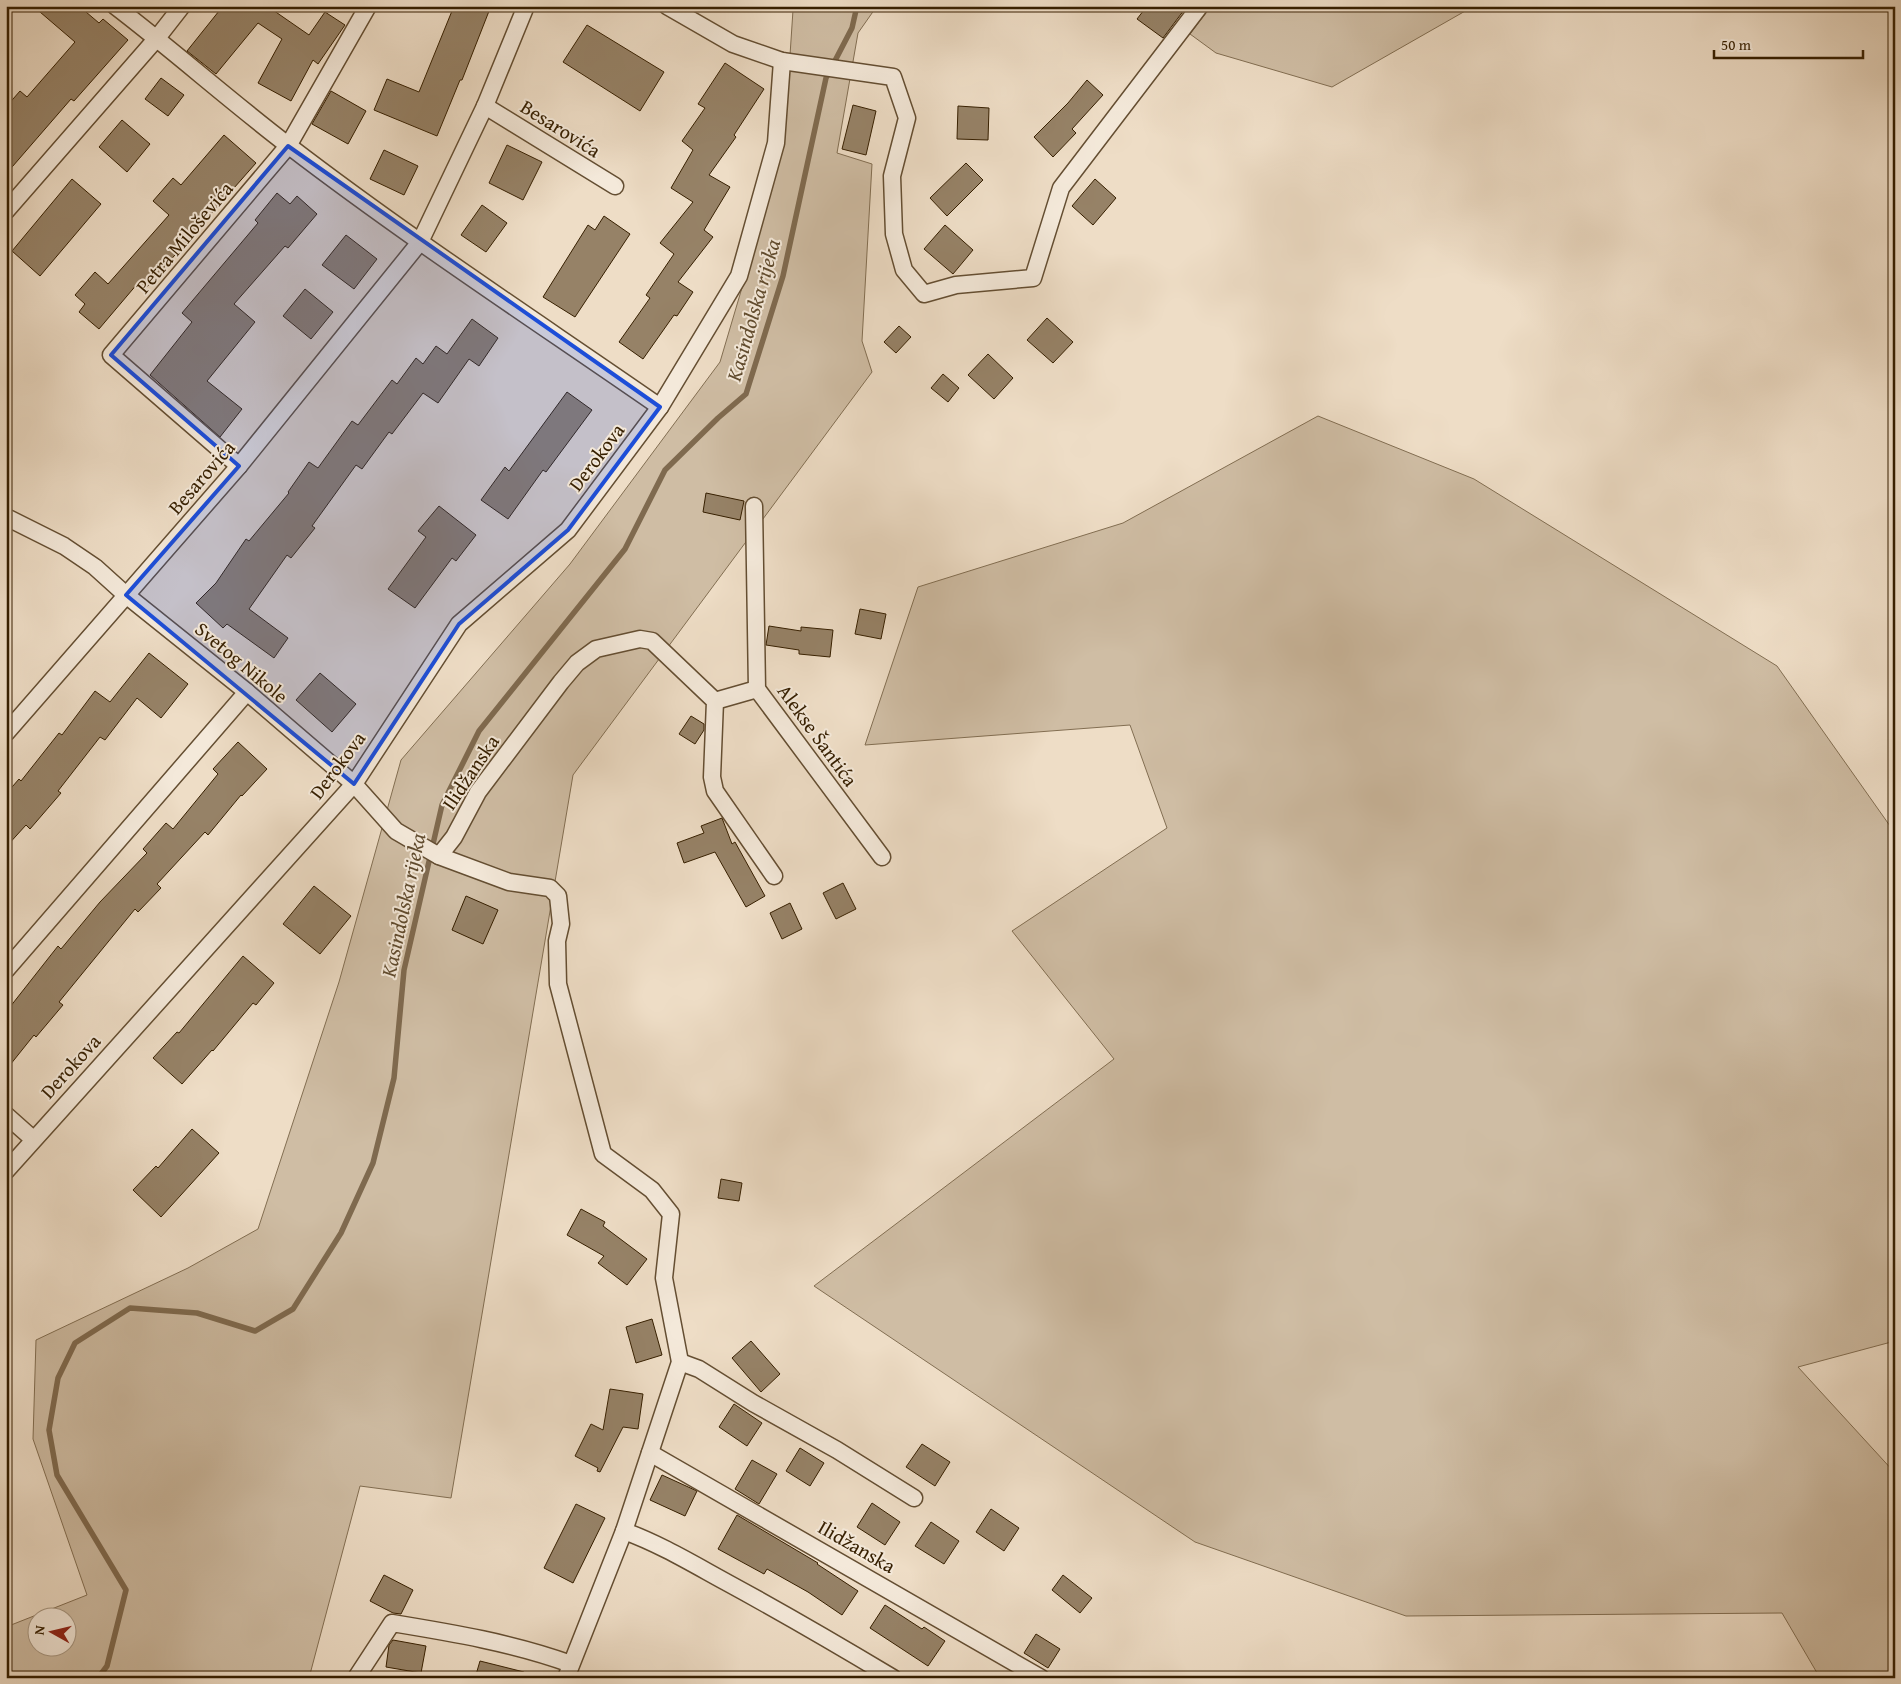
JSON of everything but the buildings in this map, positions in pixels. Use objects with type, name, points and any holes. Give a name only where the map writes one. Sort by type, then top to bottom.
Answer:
[{"type":"street","points":[[115,6],[157,38],[288,146],[420,242],[660,407]]},
{"type":"street","points":[[6,211],[157,38],[182,6]]},
{"type":"street","name":"Petra Miloševića","points":[[239,466],[111,355],[288,146],[368,6]]},
{"type":"street","name":"Besarovića","points":[[6,734],[239,466],[420,242],[485,106],[526,6]]},
{"type":"street","points":[[667,6],[733,44],[782,61],[893,77],[906,118],[892,176],[894,234],[904,270],[924,294],[956,286],[1033,278],[1061,188],[1200,6]]},
{"type":"street","name":"Derokova","points":[[6,1171],[354,784],[459,624],[568,530],[660,407],[739,276],[776,143],[782,61]]},
{"type":"street","name":"Besarovića","points":[[485,106],[615,186]]},
{"type":"street","name":"Alekse Šantića","points":[[754,506],[758,689],[882,857]]},
{"type":"street","name":"Svetog Nikole","points":[[6,517],[64,546],[95,566],[354,784],[396,831],[439,856]]},
{"type":"street","name":"Ilidžanska","points":[[439,856],[454,837],[478,792],[561,682],[577,663],[596,649],[640,639],[652,641],[714,701]]},
{"type":"street","points":[[758,689],[714,701],[712,777],[715,790],[774,876]]},
{"type":"street","points":[[6,970],[247,692]]},
{"type":"street","points":[[356,1678],[392,1623],[456,1633],[531,1651],[568,1671],[624,1531],[680,1362],[664,1278],[672,1214],[652,1190],[603,1154],[558,984],[558,941],[562,924],[558,896],[550,888],[509,882],[439,856]]},
{"type":"street","points":[[6,1115],[33,1139]]},
{"type":"street","points":[[680,1362],[699,1369],[753,1403],[837,1450],[914,1498]]},
{"type":"street","name":"Ilidžanska","points":[[650,1453],[1041,1678]]},
{"type":"street","points":[[624,1531],[650,1541],[801,1623],[893,1678]]},
{"type":"highlighted area","points":[[288,146],[660,407],[568,530],[459,624],[354,784],[126,595],[239,466],[111,355]]},
{"type":"shaded area","points":[[786,6],[877,6],[858,33],[837,153],[872,164],[862,341],[872,372],[573,775],[451,1498],[360,1486],[309,1678],[6,1678],[6,1627],[28,1618],[28,1656],[78,1656],[78,1606],[59,1606],[87,1595],[33,1439],[36,1340],[188,1268],[258,1229],[339,982],[401,760],[570,564],[720,362],[784,146],[793,10]]},
{"type":"shaded area","points":[[1211,6],[1474,6],[1332,87],[1216,53],[1190,34]]},
{"type":"shaded area","points":[[1318,416],[1474,479],[1777,666],[1895,833],[1895,1341],[1798,1367],[1895,1473],[1895,1678],[1820,1678],[1782,1613],[1406,1616],[1195,1542],[814,1286],[1114,1059],[1012,931],[1167,828],[1130,725],[865,745],[918,587],[1123,523]]},
{"type":"waterway","name":"Kasindolska rijeka","points":[[98,1678],[107,1666],[126,1590],[57,1475],[49,1430],[58,1378],[75,1343],[130,1308],[197,1313],[255,1331],[293,1309],[341,1233],[373,1163],[394,1078],[404,970],[442,805],[479,731],[625,549],[665,470],[718,418],[746,394],[783,276],[826,78],[852,28],[857,6]]}]
